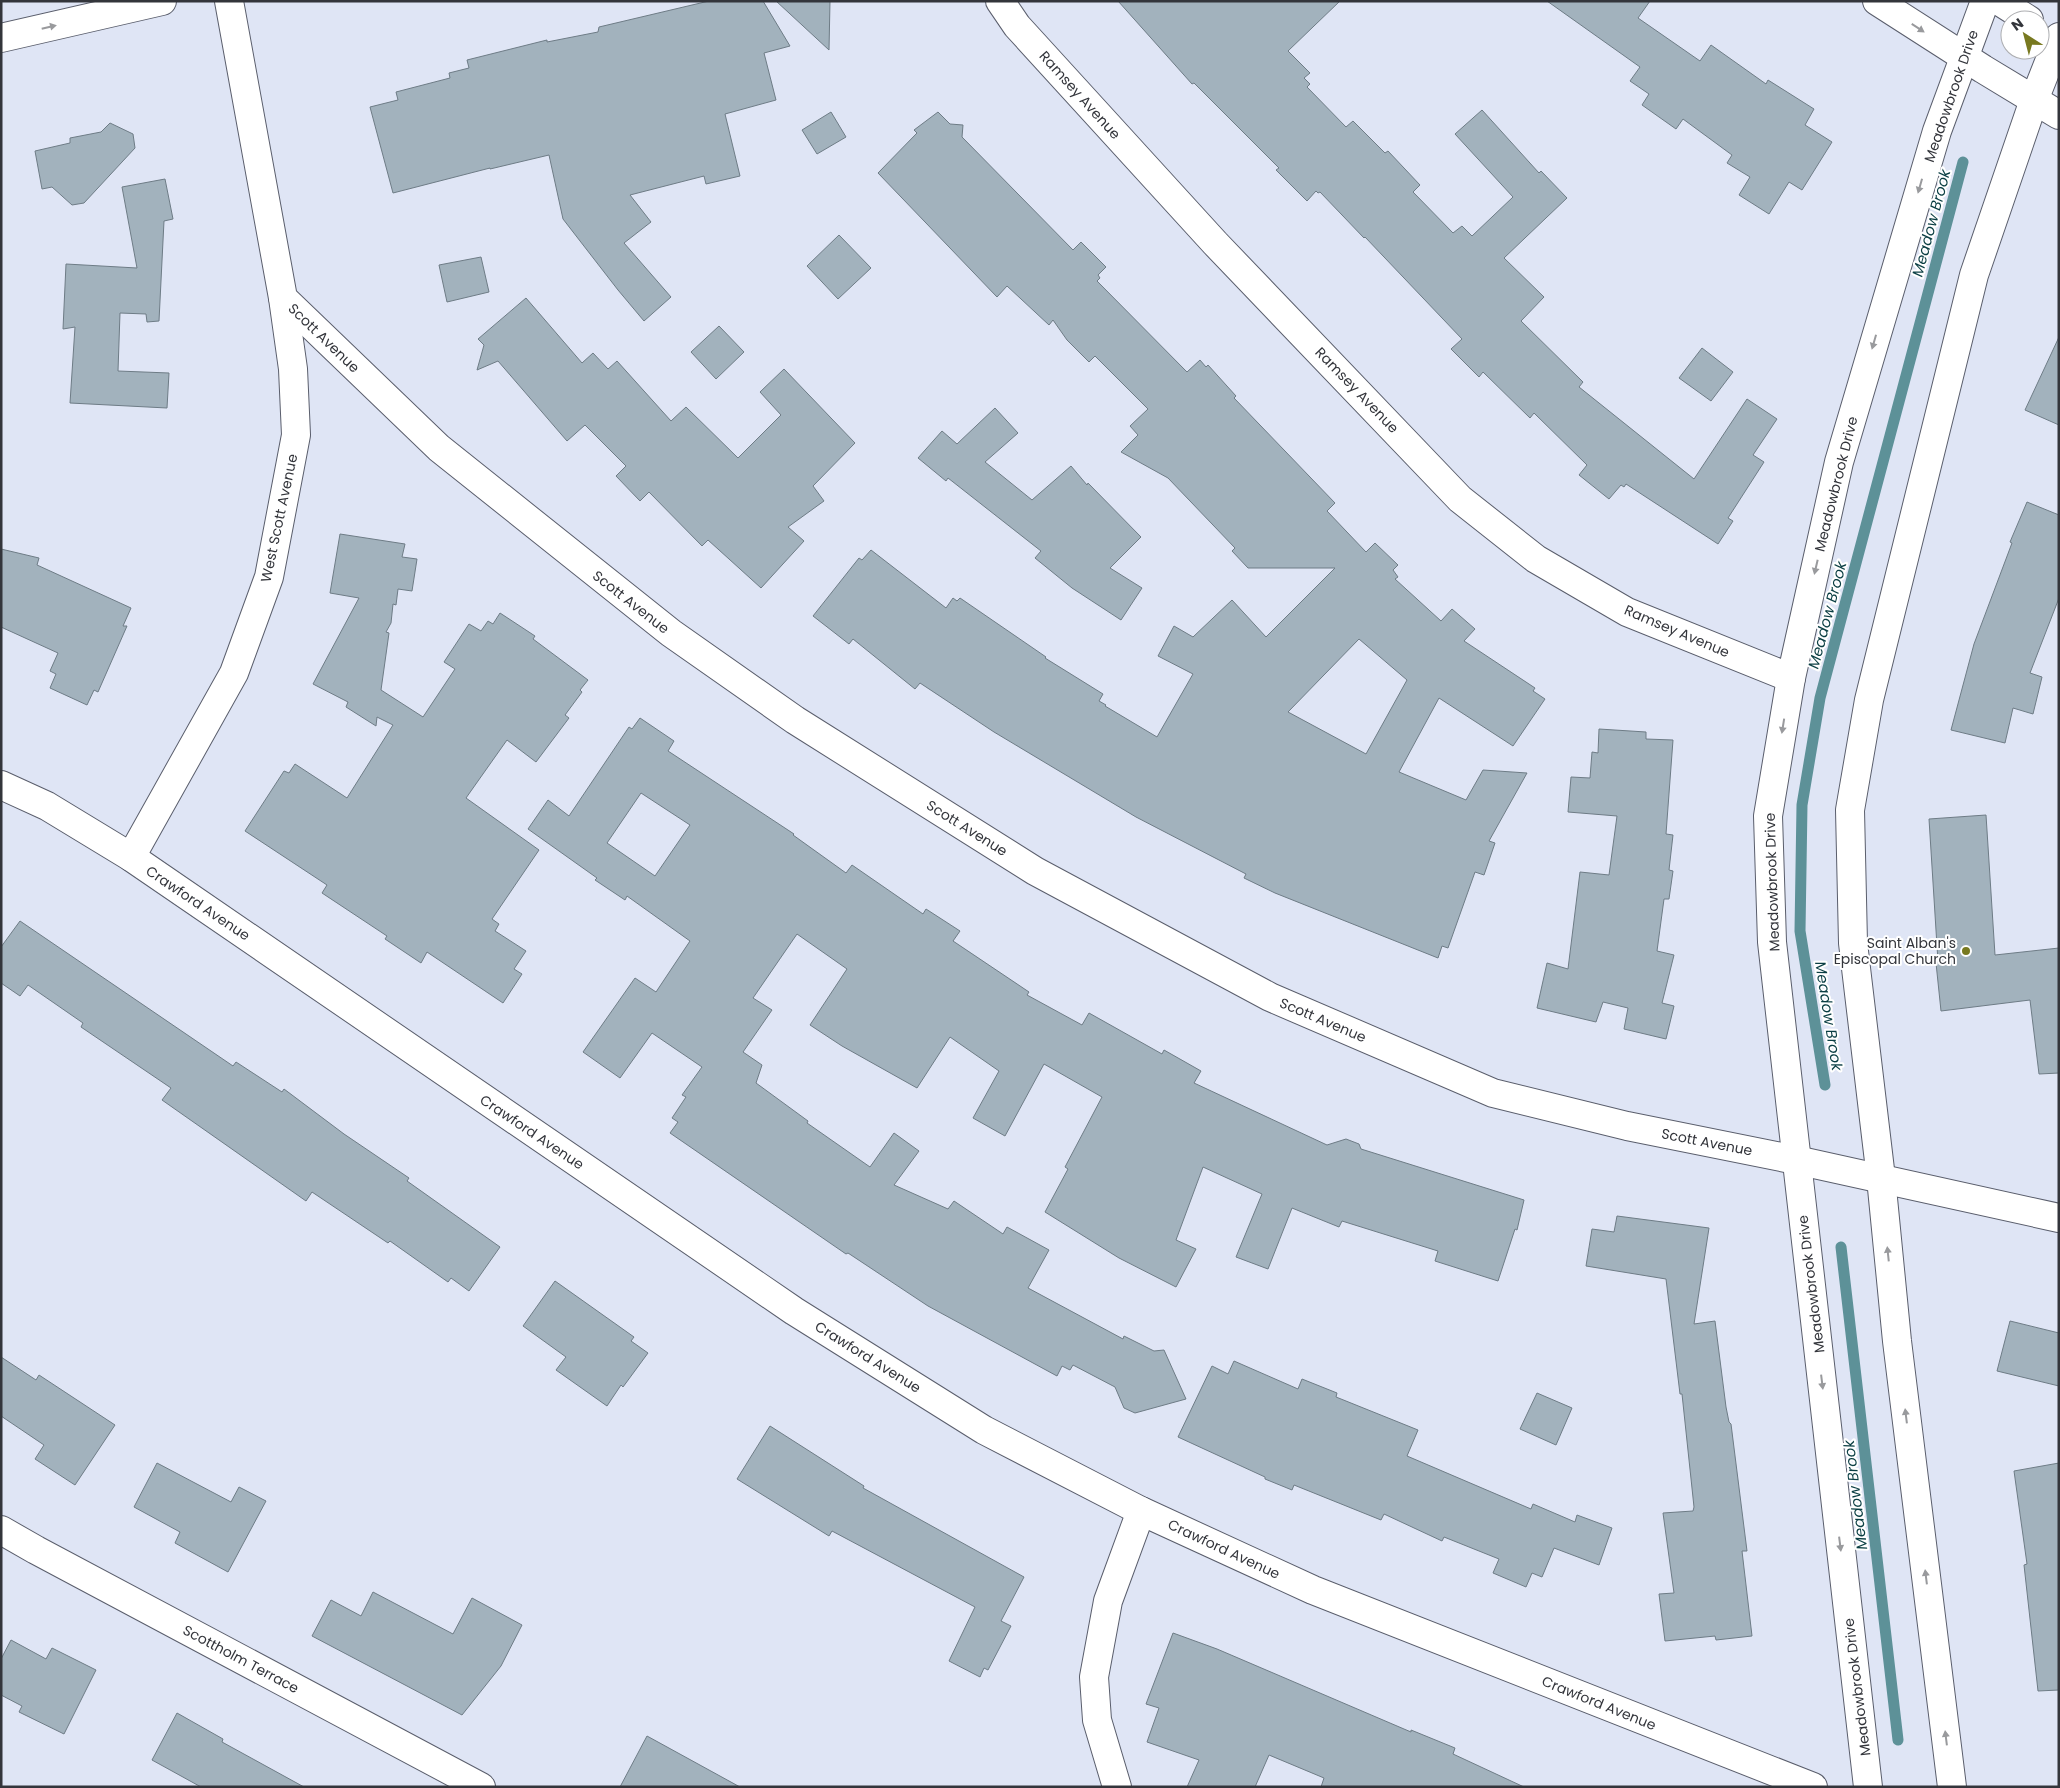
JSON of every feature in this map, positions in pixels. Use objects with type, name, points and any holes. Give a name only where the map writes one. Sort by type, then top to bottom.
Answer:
[{"type":"street","points":[[1,38],[162,1]]},
{"type":"street","name":"Scott Avenue","points":[[229,1],[283,298],[439,448],[671,633],[795,720],[1035,871],[1270,998],[1493,1093],[1627,1126],[1881,1178],[2059,1218]]},
{"type":"street","name":"Ramsey Avenue","points":[[1000,1],[1017,26],[1215,243],[1460,499],[1536,559],[1627,612],[1790,678]]},
{"type":"street","points":[[1877,1],[1963,57],[2059,114]]},
{"type":"street","name":"Meadowbrook Drive","points":[[1868,1787],[1772,942],[1768,816],[1790,678],[1839,462],[1936,131],[1985,1]]},
{"type":"street","points":[[1999,1],[2013,10]]},
{"type":"street","points":[[1952,1787],[1896,1341],[1881,1178],[1853,943],[1850,810],[1869,700],[1974,275],[2034,100],[2059,38]]},
{"type":"street","name":"West Scott Avenue","points":[[130,857],[234,673],[269,577],[296,435],[293,369],[283,298]]},
{"type":"street","name":"Crawford Avenue","points":[[1,784],[46,806],[130,857],[794,1311],[984,1430],[1141,1511],[1313,1590],[1813,1787]]},
{"type":"street","points":[[1117,1787],[1097,1720],[1094,1677],[1108,1601],[1141,1511]]},
{"type":"street","name":"Scottholm Terrace","points":[[1,1530],[44,1555],[481,1787]]},
{"type":"building","points":[[709,1],[763,1],[790,46],[764,53],[776,100],[725,114],[740,176],[706,184],[704,176],[630,195],[651,222],[624,243],[671,297],[644,321],[563,219],[549,155],[393,193],[370,107],[398,100],[396,92],[450,78],[449,73],[469,68],[467,60],[547,40],[547,42],[598,32],[599,27]]},
{"type":"building","points":[[776,1],[830,1],[829,50]]},
{"type":"building","points":[[1118,1],[1340,1],[1288,51],[1310,73],[1304,78],[1310,84],[1307,87],[1346,127],[1353,121],[1385,153],[1388,151],[1420,185],[1413,192],[1453,233],[1462,226],[1472,236],[1513,197],[1455,134],[1482,110],[1539,173],[1541,171],[1567,198],[1504,258],[1544,297],[1521,321],[1583,382],[1579,387],[1694,479],[1747,399],[1777,419],[1753,455],[1764,462],[1728,518],[1733,521],[1718,544],[1626,484],[1624,487],[1621,485],[1609,499],[1579,475],[1587,465],[1534,413],[1530,418],[1483,372],[1479,377],[1451,349],[1462,339],[1365,237],[1320,192],[1316,191],[1307,201],[1276,170],[1279,168],[1194,83],[1192,84]]},
{"type":"building","points":[[1547,1],[1650,1],[1638,18],[1700,61],[1711,45],[1766,84],[1768,80],[1814,109],[1805,125],[1832,142],[1802,190],[1789,182],[1769,214],[1739,195],[1750,177],[1727,163],[1732,155],[1683,119],[1676,129],[1642,105],[1649,94],[1630,81],[1640,67]]},
{"type":"building","points":[[831,112],[846,137],[817,154],[802,130]]},
{"type":"building","points":[[938,112],[950,124],[963,125],[962,137],[1073,250],[1081,242],[1106,267],[1098,275],[1100,278],[1097,281],[1187,372],[1200,360],[1206,367],[1208,365],[1236,396],[1234,398],[1335,503],[1327,511],[1366,552],[1375,543],[1398,565],[1393,570],[1398,577],[1395,579],[1441,621],[1452,609],[1475,629],[1464,641],[1535,688],[1533,691],[1545,699],[1513,746],[1439,698],[1399,772],[1466,800],[1483,770],[1527,773],[1489,841],[1495,843],[1484,875],[1475,872],[1448,948],[1442,946],[1438,958],[1275,893],[1244,878],[1246,874],[1136,817],[994,732],[920,683],[915,689],[853,639],[849,644],[813,616],[859,558],[862,560],[871,550],[946,608],[953,598],[957,601],[960,598],[1045,658],[1103,694],[1099,701],[1105,706],[1157,737],[1193,674],[1158,656],[1174,626],[1193,637],[1232,600],[1266,637],[1335,568],[1248,568],[1232,551],[1235,548],[1168,478],[1121,452],[1138,435],[1130,426],[1148,409],[1095,356],[1089,362],[1067,340],[1053,320],[1049,325],[1007,286],[997,297],[878,173],[917,133],[914,130]],"holes":[[[1359,639],[1407,680],[1366,754],[1288,712]]]},
{"type":"building","points":[[110,123],[133,134],[135,148],[84,203],[72,205],[52,187],[42,189],[35,151],[70,143],[70,138],[101,132]]},
{"type":"building","points":[[165,179],[173,219],[164,221],[159,321],[147,322],[146,314],[120,313],[118,371],[169,373],[167,408],[70,403],[75,327],[63,329],[66,264],[137,268],[122,187]]},
{"type":"building","points":[[839,235],[871,268],[838,299],[807,266]]},
{"type":"building","points":[[481,257],[489,292],[447,302],[439,265]]},
{"type":"building","points":[[526,298],[582,363],[593,353],[608,369],[617,361],[671,421],[686,407],[738,458],[781,415],[760,392],[784,369],[855,443],[813,486],[824,501],[788,527],[804,541],[761,588],[708,540],[702,546],[649,492],[640,501],[616,476],[626,466],[585,425],[567,441],[498,361],[477,370],[484,345],[478,339]]},
{"type":"building","points":[[719,326],[744,352],[716,379],[691,352]]},
{"type":"building","points":[[2059,337],[2059,425],[2025,410]]},
{"type":"building","points":[[1702,348],[1733,372],[1711,401],[1679,378]]},
{"type":"building","points":[[995,408],[1018,433],[985,462],[1032,500],[1071,466],[1087,485],[1088,483],[1141,537],[1110,568],[1142,588],[1121,620],[1072,588],[1035,558],[1041,551],[948,478],[946,481],[918,458],[942,431],[957,444]]},
{"type":"building","points":[[2027,502],[2059,515],[2059,598],[2030,673],[2042,677],[2033,714],[2013,708],[2005,743],[1951,730],[1974,644],[2012,543],[2010,542]]},
{"type":"building","points":[[340,534],[405,544],[402,557],[417,559],[412,591],[398,589],[396,605],[393,604],[391,623],[386,632],[389,633],[381,690],[423,717],[455,669],[444,662],[469,624],[481,631],[488,621],[493,624],[500,613],[535,636],[533,639],[588,680],[580,690],[582,692],[565,715],[569,718],[536,762],[507,740],[466,798],[539,850],[492,919],[499,924],[495,931],[526,951],[514,969],[522,974],[503,1003],[427,952],[421,963],[385,939],[387,936],[322,893],[327,885],[245,831],[284,771],[289,773],[295,764],[347,798],[393,725],[377,717],[376,726],[346,707],[348,702],[313,684],[359,598],[330,593]]},
{"type":"building","points":[[1,549],[39,558],[37,565],[131,608],[123,626],[127,626],[98,692],[94,690],[87,705],[50,688],[56,674],[50,671],[58,653],[1,627]]},
{"type":"building","points":[[640,718],[674,741],[668,751],[794,834],[846,873],[852,865],[923,914],[926,909],[960,931],[953,941],[1029,992],[1027,995],[1082,1025],[1089,1013],[1162,1054],[1164,1050],[1201,1071],[1194,1083],[1327,1145],[1346,1139],[1359,1144],[1361,1149],[1524,1200],[1517,1230],[1515,1229],[1498,1281],[1435,1261],[1438,1251],[1342,1221],[1339,1227],[1292,1208],[1268,1269],[1236,1257],[1262,1194],[1203,1167],[1176,1240],[1196,1249],[1176,1287],[1119,1258],[1045,1212],[1068,1169],[1065,1167],[1102,1097],[1044,1064],[1005,1136],[973,1118],[999,1071],[950,1037],[917,1088],[842,1046],[810,1025],[847,969],[797,934],[753,998],[772,1010],[743,1052],[762,1065],[756,1083],[808,1121],[807,1123],[870,1167],[894,1133],[919,1151],[894,1185],[948,1209],[954,1201],[1003,1234],[1007,1227],[1049,1250],[1028,1288],[1123,1339],[1124,1336],[1154,1351],[1164,1350],[1186,1399],[1135,1413],[1124,1408],[1115,1387],[1073,1365],[1070,1370],[1062,1366],[1057,1376],[928,1306],[848,1253],[846,1254],[670,1133],[678,1122],[672,1118],[686,1097],[682,1095],[702,1067],[652,1033],[620,1078],[583,1052],[635,978],[656,992],[690,941],[627,896],[625,900],[595,880],[597,878],[528,829],[548,800],[569,816],[629,727],[632,729]],"holes":[[[641,793],[690,825],[655,876],[607,843]]]},
{"type":"building","points":[[1599,729],[1646,732],[1646,739],[1673,740],[1666,834],[1673,835],[1669,870],[1673,871],[1669,899],[1664,899],[1657,951],[1674,955],[1662,1003],[1674,1006],[1666,1039],[1624,1029],[1628,1008],[1603,1002],[1596,1022],[1537,1008],[1547,963],[1568,969],[1580,872],[1609,875],[1617,816],[1568,812],[1571,777],[1590,778],[1592,752],[1598,753]]},
{"type":"building","name":"Saint Alban's Episcopal Church","points":[[1986,815],[1995,955],[2059,948],[2059,1073],[2039,1074],[2030,1000],[1941,1011],[1936,963],[1938,962],[1929,819]]},
{"type":"building","points":[[20,921],[233,1066],[236,1062],[282,1092],[284,1089],[344,1134],[409,1178],[407,1181],[500,1247],[469,1291],[451,1278],[448,1282],[390,1241],[388,1243],[312,1192],[306,1201],[162,1100],[171,1088],[81,1027],[83,1023],[28,985],[20,996],[1,983],[1,947]]},
{"type":"building","points":[[1617,1216],[1709,1228],[1694,1324],[1715,1321],[1726,1407],[1731,1424],[1747,1551],[1742,1551],[1752,1636],[1716,1640],[1715,1636],[1665,1641],[1659,1594],[1674,1593],[1663,1513],[1693,1511],[1694,1507],[1682,1394],[1680,1394],[1666,1279],[1586,1266],[1592,1229],[1614,1232]]},
{"type":"building","points":[[555,1281],[634,1337],[631,1341],[648,1353],[623,1387],[621,1385],[607,1406],[556,1370],[566,1357],[523,1326]]},
{"type":"building","points":[[2010,1321],[2059,1333],[2059,1386],[1997,1371]]},
{"type":"building","points":[[1,1357],[36,1380],[39,1375],[115,1425],[75,1485],[35,1459],[44,1445],[1,1416]]},
{"type":"building","points":[[1234,1361],[1298,1389],[1302,1379],[1337,1393],[1336,1397],[1418,1430],[1407,1456],[1531,1509],[1533,1504],[1575,1522],[1577,1515],[1612,1528],[1599,1565],[1554,1548],[1542,1577],[1532,1573],[1526,1587],[1493,1573],[1499,1559],[1444,1537],[1442,1541],[1384,1514],[1381,1520],[1294,1485],[1292,1490],[1178,1437],[1212,1366],[1228,1374]]},
{"type":"building","points":[[1537,1393],[1572,1408],[1556,1445],[1520,1429]]},
{"type":"building","points":[[770,1426],[864,1486],[863,1488],[1024,1577],[1001,1621],[1011,1626],[988,1670],[984,1668],[980,1677],[949,1661],[975,1607],[832,1531],[829,1536],[737,1479]]},
{"type":"building","points":[[157,1463],[231,1502],[239,1487],[266,1501],[228,1572],[175,1543],[180,1532],[134,1507]]},
{"type":"building","points":[[2059,1463],[2059,1690],[2038,1691],[2024,1565],[2027,1564],[2014,1471]]},
{"type":"building","points":[[373,1592],[453,1634],[472,1598],[522,1625],[501,1666],[462,1715],[312,1636],[331,1600],[361,1616]]},
{"type":"building","points":[[1173,1633],[1217,1649],[1411,1732],[1411,1730],[1455,1748],[1453,1754],[1524,1787],[1321,1787],[1324,1778],[1269,1755],[1255,1787],[1187,1787],[1199,1760],[1147,1742],[1159,1708],[1146,1704]]},
{"type":"building","points":[[11,1640],[46,1659],[52,1648],[96,1670],[64,1734],[19,1712],[22,1706],[1,1695],[1,1659]]},
{"type":"building","points":[[177,1713],[223,1739],[222,1742],[304,1787],[201,1787],[152,1760]]},
{"type":"building","points":[[647,1736],[740,1787],[620,1787]]},
{"type":"waterway","name":"Meadow Brook","points":[[1825,1085],[1800,931],[1802,805],[1820,698],[1963,162]]},
{"type":"waterway","name":"Meadow Brook","points":[[1841,1247],[1898,1740]]},
{"type":"place","name":"Saint Alban's Episcopal Church","points":[[1966,951]]}]
